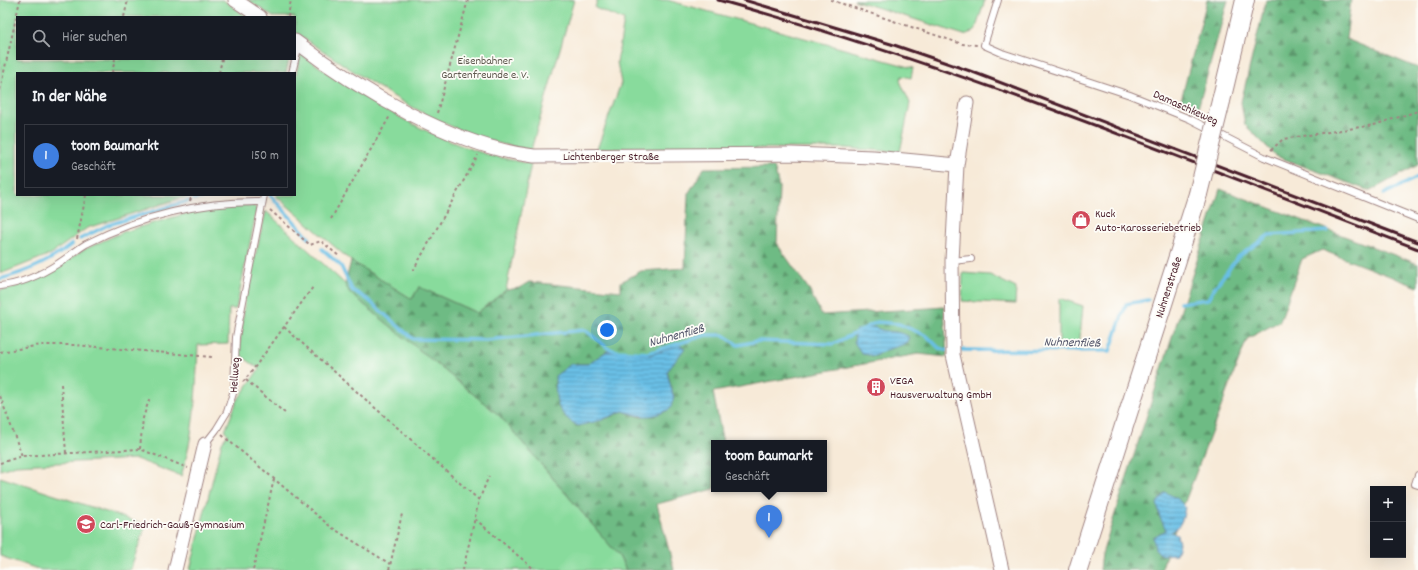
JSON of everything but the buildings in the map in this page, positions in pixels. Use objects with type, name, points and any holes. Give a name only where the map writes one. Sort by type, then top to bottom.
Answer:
[{"type":"main road","name":"Nuhnenstraße","points":[[1078,570],[1198,194],[1245,0]]},
{"type":"street","points":[[235,0],[259,16]]},
{"type":"street","name":"Lichtenberger Straße","points":[[297,43],[361,87],[434,126],[484,145],[513,154],[534,156],[791,154],[873,156],[956,165]]},
{"type":"street","points":[[967,103],[956,165],[952,261],[953,355],[1002,570]]},
{"type":"street","name":"Hellweg","points":[[175,570],[205,444]]},
{"type":"lane","points":[[984,45],[998,0]]},
{"type":"lane","name":"Damaschkeweg","points":[[984,45],[1002,53],[1130,95],[1183,116],[1264,157],[1418,219]]},
{"type":"lane","points":[[292,72],[294,60]]},
{"type":"lane","name":"Hellweg","points":[[205,444],[227,412],[234,390],[236,337],[264,196]]},
{"type":"lane","points":[[0,286],[16,284],[59,263],[74,252],[121,229],[189,208],[240,202],[262,202]]},
{"type":"lane","points":[[952,261],[971,259]]},
{"type":"lane","points":[[1418,475],[1415,484],[1418,485]]},
{"type":"path","points":[[16,16],[20,0]]},
{"type":"path","points":[[124,16],[128,0]]},
{"type":"path","points":[[288,16],[291,0]]},
{"type":"path","points":[[434,126],[468,0]]},
{"type":"path","points":[[831,0],[962,44],[984,45]]},
{"type":"path","points":[[0,90],[16,18]]},
{"type":"path","points":[[112,72],[116,60]]},
{"type":"path","points":[[219,72],[222,60]]},
{"type":"path","points":[[331,219],[396,105]]},
{"type":"path","points":[[1264,157],[1284,138],[1374,125],[1418,110]]},
{"type":"path","points":[[413,272],[484,145]]},
{"type":"path","points":[[74,252],[86,196]]},
{"type":"path","points":[[262,202],[310,245],[321,241],[340,257]]},
{"type":"path","points":[[234,390],[245,380],[313,286]]},
{"type":"path","points":[[284,327],[480,500]]},
{"type":"path","points":[[0,352],[41,346],[76,345],[212,357]]},
{"type":"path","points":[[245,380],[286,414]]},
{"type":"path","points":[[62,384],[66,453]]},
{"type":"path","points":[[0,396],[22,456]]},
{"type":"path","points":[[140,449],[143,418],[150,398]]},
{"type":"path","points":[[216,430],[330,527],[390,564]]},
{"type":"path","points":[[0,463],[22,456],[140,449],[198,472]]},
{"type":"path","points":[[463,570],[480,500],[489,476]]},
{"type":"path","points":[[253,570],[274,479]]},
{"type":"path","points":[[389,570],[402,514]]},
{"type":"path","points":[[475,519],[535,570]]},
{"type":"green space","points":[[0,0],[223,0],[247,16],[16,16],[16,60],[289,60],[286,72],[16,72],[16,196],[192,196],[181,198],[87,228],[51,254],[0,274]]},
{"type":"green space","name":"Eisenbahner Gartenfreunde e. V.","points":[[248,0],[574,0],[531,150],[499,143],[468,133],[437,120],[378,87],[296,33],[296,16],[272,16]]},
{"type":"green space","points":[[597,0],[667,0],[913,68],[911,78],[902,76],[900,81],[910,103],[900,152],[844,148],[597,149],[621,83],[617,62],[624,20],[595,8]]},
{"type":"green space","points":[[854,0],[985,0],[975,31],[964,35]]},
{"type":"green space","points":[[1207,0],[1228,0],[1198,108],[1181,100]]},
{"type":"green space","points":[[1266,0],[1351,0],[1346,39],[1418,68],[1418,165],[1370,191],[1276,156],[1245,125],[1241,102]]},
{"type":"green space","points":[[301,54],[390,112],[437,136],[486,154],[531,164],[506,290],[477,313],[419,287],[412,299],[351,261],[276,196],[296,196],[296,74]]},
{"type":"green space","points":[[774,167],[779,187],[777,244],[808,288],[822,315],[944,307],[947,357],[918,354],[713,392],[722,440],[711,440],[711,490],[657,504],[674,570],[626,570],[619,556],[500,416],[350,293],[345,284],[351,261],[412,299],[419,287],[477,313],[506,290],[519,288],[529,282],[621,291],[621,282],[641,271],[685,268],[688,194],[704,168]],"holes":[[[679,345],[667,371],[674,398],[641,417],[623,411],[602,420],[571,364],[588,364],[607,351],[650,355]]]},
{"type":"green space","points":[[1220,189],[1418,264],[1418,287],[1322,250],[1302,259],[1280,321],[1247,339],[1181,512],[1161,570],[1100,570],[1102,554]]},
{"type":"green space","points":[[244,205],[254,206],[257,209],[236,309],[229,309],[228,344],[198,345],[192,428],[186,460],[181,476],[136,459],[16,465],[0,470],[0,290],[12,288],[53,270],[85,249],[123,232],[191,212]]},
{"type":"green space","points":[[266,211],[345,284],[350,293],[500,416],[619,556],[626,570],[190,570],[222,442],[228,434],[225,431],[237,401],[259,369],[239,354],[245,298]]},
{"type":"green space","points":[[963,273],[990,275],[1016,288],[1015,304],[962,301]]},
{"type":"green space","points":[[1059,298],[1083,306],[1079,348],[1059,348]]},
{"type":"green space","points":[[0,477],[146,525],[130,570],[41,570],[0,556]]},
{"type":"water","points":[[874,327],[908,336],[909,341],[875,356],[862,354],[854,342],[856,330]]},
{"type":"water","points":[[679,345],[685,348],[667,372],[674,398],[670,409],[652,416],[635,415],[623,411],[602,420],[578,426],[564,416],[560,411],[556,399],[555,376],[571,364],[588,364],[607,351],[650,355]]},
{"type":"water","points":[[1165,492],[1178,499],[1185,507],[1180,524],[1171,532],[1177,535],[1179,543],[1176,554],[1162,555],[1155,550],[1153,537],[1166,530],[1160,518],[1157,503]]},
{"type":"waterway","name":"Nuhnenfließ","points":[[1384,194],[1418,177]]},
{"type":"waterway","name":"Nuhnenfließ","points":[[194,199],[212,196]]},
{"type":"waterway","name":"Nuhnenfließ","points":[[271,196],[309,238]]},
{"type":"waterway","name":"Nuhnenfließ","points":[[80,239],[108,225],[188,201]]},
{"type":"waterway","name":"Nuhnenfließ","points":[[1180,303],[1208,299],[1215,287],[1238,257],[1269,235],[1328,231]]},
{"type":"waterway","name":"Nuhnenfließ","points":[[0,279],[38,266],[72,244]]},
{"type":"waterway","name":"Nuhnenfließ","points":[[322,249],[341,266],[352,290],[367,299],[413,339],[486,340],[585,330],[609,349],[648,353],[706,335],[723,335],[738,345],[758,341],[833,344],[877,322],[899,324],[927,336],[939,348],[946,350]]},
{"type":"waterway","name":"Nuhnenfließ","points":[[962,350],[1110,351],[1126,304],[1148,300]]},
{"type":"railway","points":[[718,0],[896,54],[984,85],[1071,116],[1418,249]]},
{"type":"railway","points":[[744,0],[891,44],[970,71],[1418,242]]},
{"type":"place","name":"Kuck Auto-Karosseriebetrieb","points":[[1081,220]]},
{"type":"place","name":"VEGA Hausverwaltung GmbH","points":[[876,387]]},
{"type":"place","name":"Carl-Friedrich-Gauß-Gymnasium","points":[[86,524]]},
{"type":"place","name":"toom Baumarkt","points":[[769,538]]}]
